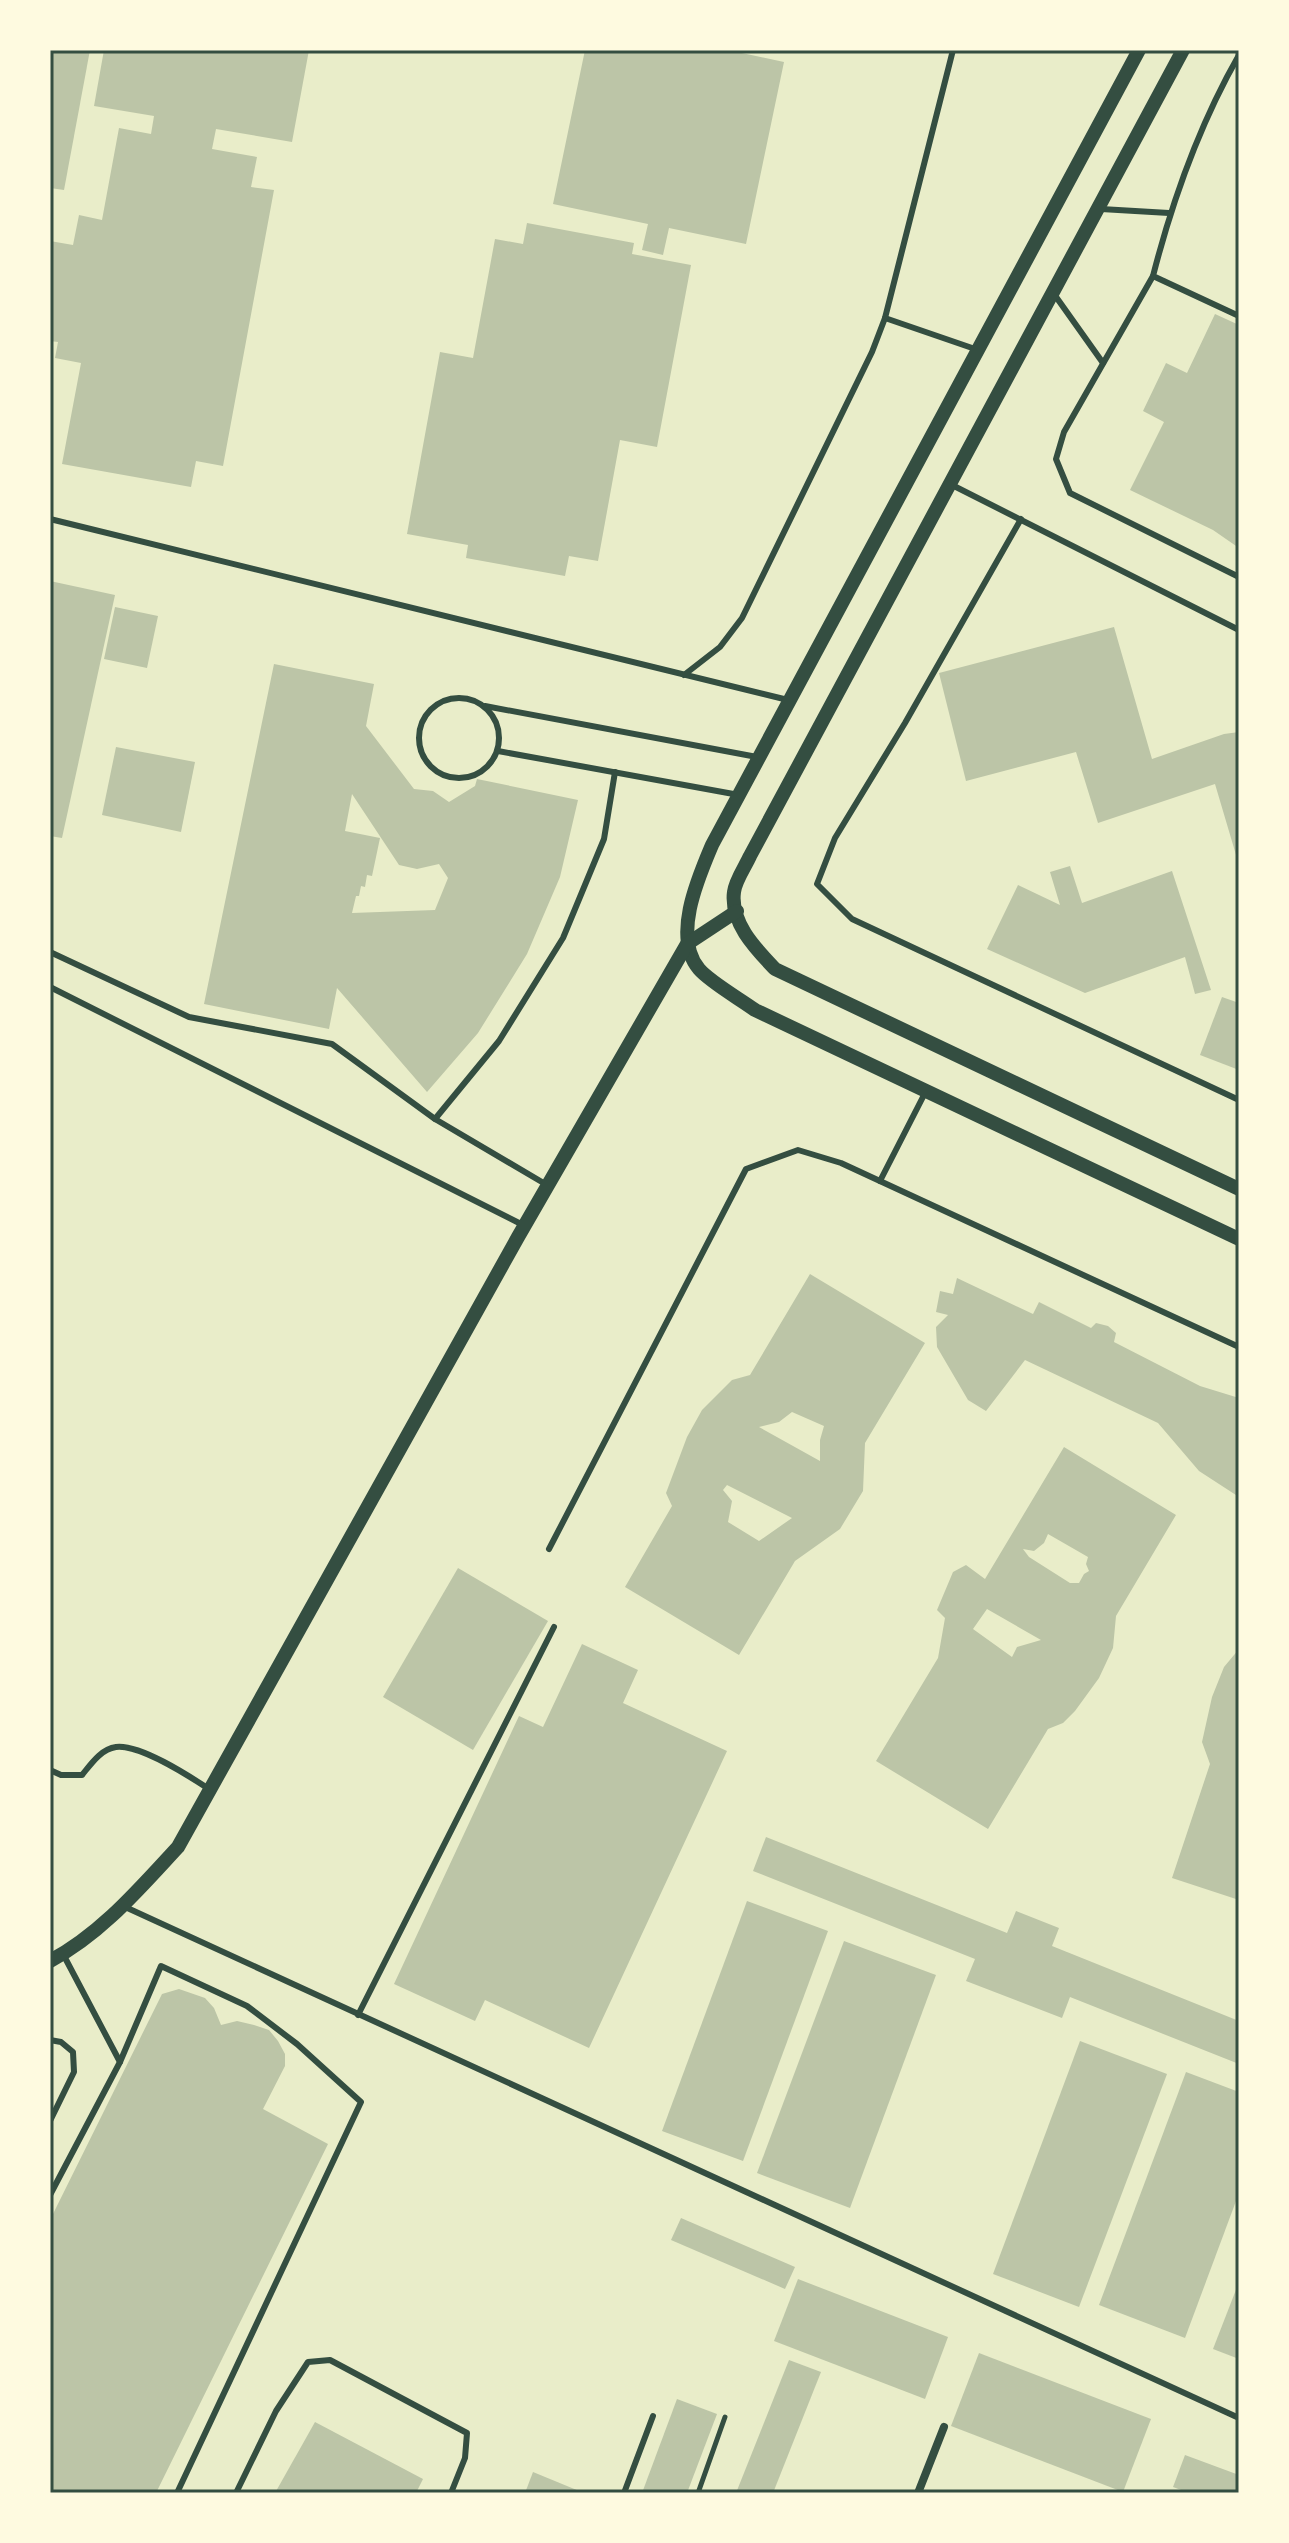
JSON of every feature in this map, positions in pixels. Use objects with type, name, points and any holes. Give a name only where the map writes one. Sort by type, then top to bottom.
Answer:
[{"type":"street","points":[[57,1958],[123,1906],[178,1847],[525,1226],[687,944],[693,889],[739,795],[1139,50]]},
{"type":"street","points":[[1183,50],[750,856],[734,892],[746,938],[775,969],[1239,1189]]},
{"type":"street","points":[[687,944],[737,911]]},
{"type":"street","points":[[687,944],[699,969],[755,1010],[1239,1239]]},
{"type":"street","points":[[918,2493],[944,2427]]},
{"type":"lane","points":[[684,675],[720,647],[742,618],[872,352],[885,318],[953,50]]},
{"type":"lane","points":[[1239,55],[1199,131],[1169,213],[1153,276],[1064,432],[1056,459],[1070,493],[1239,577]]},
{"type":"lane","points":[[1098,208],[1169,213]]},
{"type":"lane","points":[[1153,276],[1239,316]]},
{"type":"lane","points":[[1053,292],[1103,363]]},
{"type":"lane","points":[[885,318],[978,350]]},
{"type":"lane","points":[[950,484],[1239,630]]},
{"type":"lane","points":[[50,519],[789,701]]},
{"type":"lane","points":[[1021,519],[905,723],[835,838],[817,884],[852,919],[1239,1100]]},
{"type":"lane","points":[[485,706],[495,719],[500,734],[498,751],[489,766],[475,775],[457,779],[441,774],[429,765],[421,753],[418,738],[421,723],[429,710],[441,701],[456,697],[472,699],[485,706],[759,757]]},
{"type":"lane","points":[[498,751],[739,795]]},
{"type":"lane","points":[[435,1119],[499,1041],[563,938],[604,839],[615,772]]},
{"type":"lane","points":[[50,952],[189,1017],[332,1044],[435,1119],[548,1186]]},
{"type":"lane","points":[[50,987],[525,1226]]},
{"type":"lane","points":[[880,1181],[926,1091]]},
{"type":"lane","points":[[549,1549],[746,1169],[798,1150],[841,1163],[1239,1347]]},
{"type":"lane","points":[[358,2015],[554,1627]]},
{"type":"lane","points":[[50,1770],[61,1775],[82,1775],[99,1755],[117,1747],[150,1755],[209,1789]]},
{"type":"lane","points":[[123,1906],[1239,2418]]},
{"type":"lane","points":[[57,1958],[120,2062]]},
{"type":"lane","points":[[50,2195],[120,2062],[161,1966],[247,2006],[297,2044],[361,2102],[177,2493]]},
{"type":"lane","points":[[50,2040],[61,2042],[73,2052],[74,2072],[50,2121]]},
{"type":"lane","points":[[236,2493],[276,2411],[308,2362],[330,2360],[467,2433],[465,2458],[451,2493]]},
{"type":"lane","points":[[624,2493],[653,2416]]},
{"type":"path","points":[[698,2493],[725,2417]]},
{"type":"building","points":[[50,50],[90,50],[64,190],[50,188]]},
{"type":"building","points":[[104,50],[309,50],[292,142],[216,129],[212,149],[257,157],[251,187],[274,190],[223,466],[196,461],[191,487],[62,464],[81,363],[55,358],[58,342],[50,341],[50,241],[73,245],[79,215],[102,220],[119,128],[151,134],[154,116],[94,106]]},
{"type":"building","points":[[585,50],[728,50],[784,62],[746,244],[669,228],[663,255],[642,250],[648,224],[553,204]]},
{"type":"building","points":[[527,223],[634,243],[632,254],[691,265],[657,447],[620,440],[598,561],[569,556],[565,576],[466,558],[468,545],[407,534],[440,352],[473,358],[495,239],[523,244]]},
{"type":"building","points":[[1215,314],[1239,325],[1239,548],[1213,530],[1130,490],[1164,422],[1143,411],[1166,363],[1187,373]]},
{"type":"building","points":[[50,581],[115,595],[62,838],[50,836]]},
{"type":"building","points":[[115,607],[158,616],[147,668],[104,659]]},
{"type":"building","points":[[1114,627],[1152,759],[1224,734],[1239,732],[1239,865],[1215,784],[1098,823],[1076,752],[966,781],[939,673]]},
{"type":"building","points":[[274,664],[374,684],[366,726],[414,789],[433,791],[449,802],[475,786],[477,779],[578,800],[560,877],[527,954],[478,1033],[427,1092],[337,988],[329,1029],[204,1004]],"holes":[[[352,794],[399,865],[417,869],[439,864],[448,878],[435,910],[352,913],[361,886],[365,887],[367,875],[372,876],[380,838],[345,831]]]},
{"type":"building","points":[[116,747],[195,762],[181,832],[102,815]]},
{"type":"building","points":[[1070,866],[1082,903],[1172,871],[1211,990],[1195,994],[1185,957],[1085,993],[987,949],[1018,885],[1060,905],[1050,872]]},
{"type":"building","points":[[1222,997],[1239,1003],[1239,1070],[1200,1055]]},
{"type":"building","points":[[810,1274],[925,1343],[865,1443],[863,1491],[840,1529],[795,1561],[739,1655],[625,1587],[672,1506],[666,1493],[687,1437],[702,1410],[732,1380],[750,1375]],"holes":[[[792,1412],[824,1426],[820,1461],[759,1427],[779,1422]],[[727,1485],[792,1518],[759,1541],[728,1522],[732,1501],[723,1490]]]},
{"type":"building","points":[[957,1278],[1033,1314],[1039,1302],[1091,1328],[1096,1323],[1108,1326],[1116,1333],[1114,1342],[1200,1386],[1239,1398],[1239,1497],[1199,1471],[1158,1423],[1025,1360],[986,1411],[968,1400],[937,1347],[936,1327],[948,1315],[936,1312],[940,1291],[953,1294]]},
{"type":"building","points":[[1064,1447],[1176,1515],[1116,1616],[1113,1648],[1099,1678],[1063,1723],[1048,1729],[988,1829],[876,1761],[938,1658],[945,1618],[937,1610],[953,1572],[966,1565],[985,1579]],"holes":[[[1048,1534],[1088,1557],[1086,1564],[1089,1571],[1079,1583],[1070,1583],[1029,1557],[1023,1549],[1034,1551],[1044,1543]],[[987,1609],[1041,1640],[1017,1647],[1012,1657],[973,1629]]]},
{"type":"building","points":[[458,1568],[548,1621],[473,1750],[383,1697]]},
{"type":"building","points":[[582,1644],[638,1670],[623,1703],[727,1751],[589,2048],[485,2000],[475,2021],[394,1984],[519,1716],[543,1727]]},
{"type":"building","points":[[1239,1649],[1239,1900],[1172,1878],[1210,1764],[1202,1742],[1212,1697],[1224,1667]]},
{"type":"building","points":[[766,1837],[1007,1933],[1016,1911],[1059,1928],[1052,1946],[1239,2021],[1239,2064],[1070,1997],[1062,2018],[966,1981],[975,1959],[753,1871]]},
{"type":"building","points":[[747,1901],[828,1931],[743,2161],[662,2131]]},
{"type":"building","points":[[844,1941],[936,1975],[850,2208],[757,2173]]},
{"type":"building","points":[[179,1989],[205,1998],[214,2008],[221,2025],[237,2021],[269,2030],[285,2054],[285,2066],[263,2109],[328,2144],[156,2493],[50,2493],[50,2220],[162,1994]]},
{"type":"building","points":[[1080,2041],[1167,2074],[1079,2307],[993,2274]]},
{"type":"building","points":[[1186,2072],[1239,2092],[1239,2193],[1185,2338],[1099,2305]]},
{"type":"building","points":[[681,2218],[795,2267],[785,2289],[671,2240]]},
{"type":"building","points":[[798,2279],[948,2337],[925,2399],[774,2341]]},
{"type":"building","points":[[1239,2282],[1239,2359],[1213,2349]]},
{"type":"building","points":[[979,2353],[1151,2419],[1123,2492],[951,2426]]},
{"type":"building","points":[[789,2360],[821,2372],[773,2493],[736,2493]]},
{"type":"building","points":[[677,2399],[717,2414],[687,2493],[642,2493]]},
{"type":"building","points":[[315,2422],[423,2479],[416,2493],[275,2493]]},
{"type":"building","points":[[1185,2455],[1239,2475],[1239,2493],[1189,2493],[1173,2487]]},
{"type":"building","points":[[533,2472],[584,2493],[525,2493]]}]
